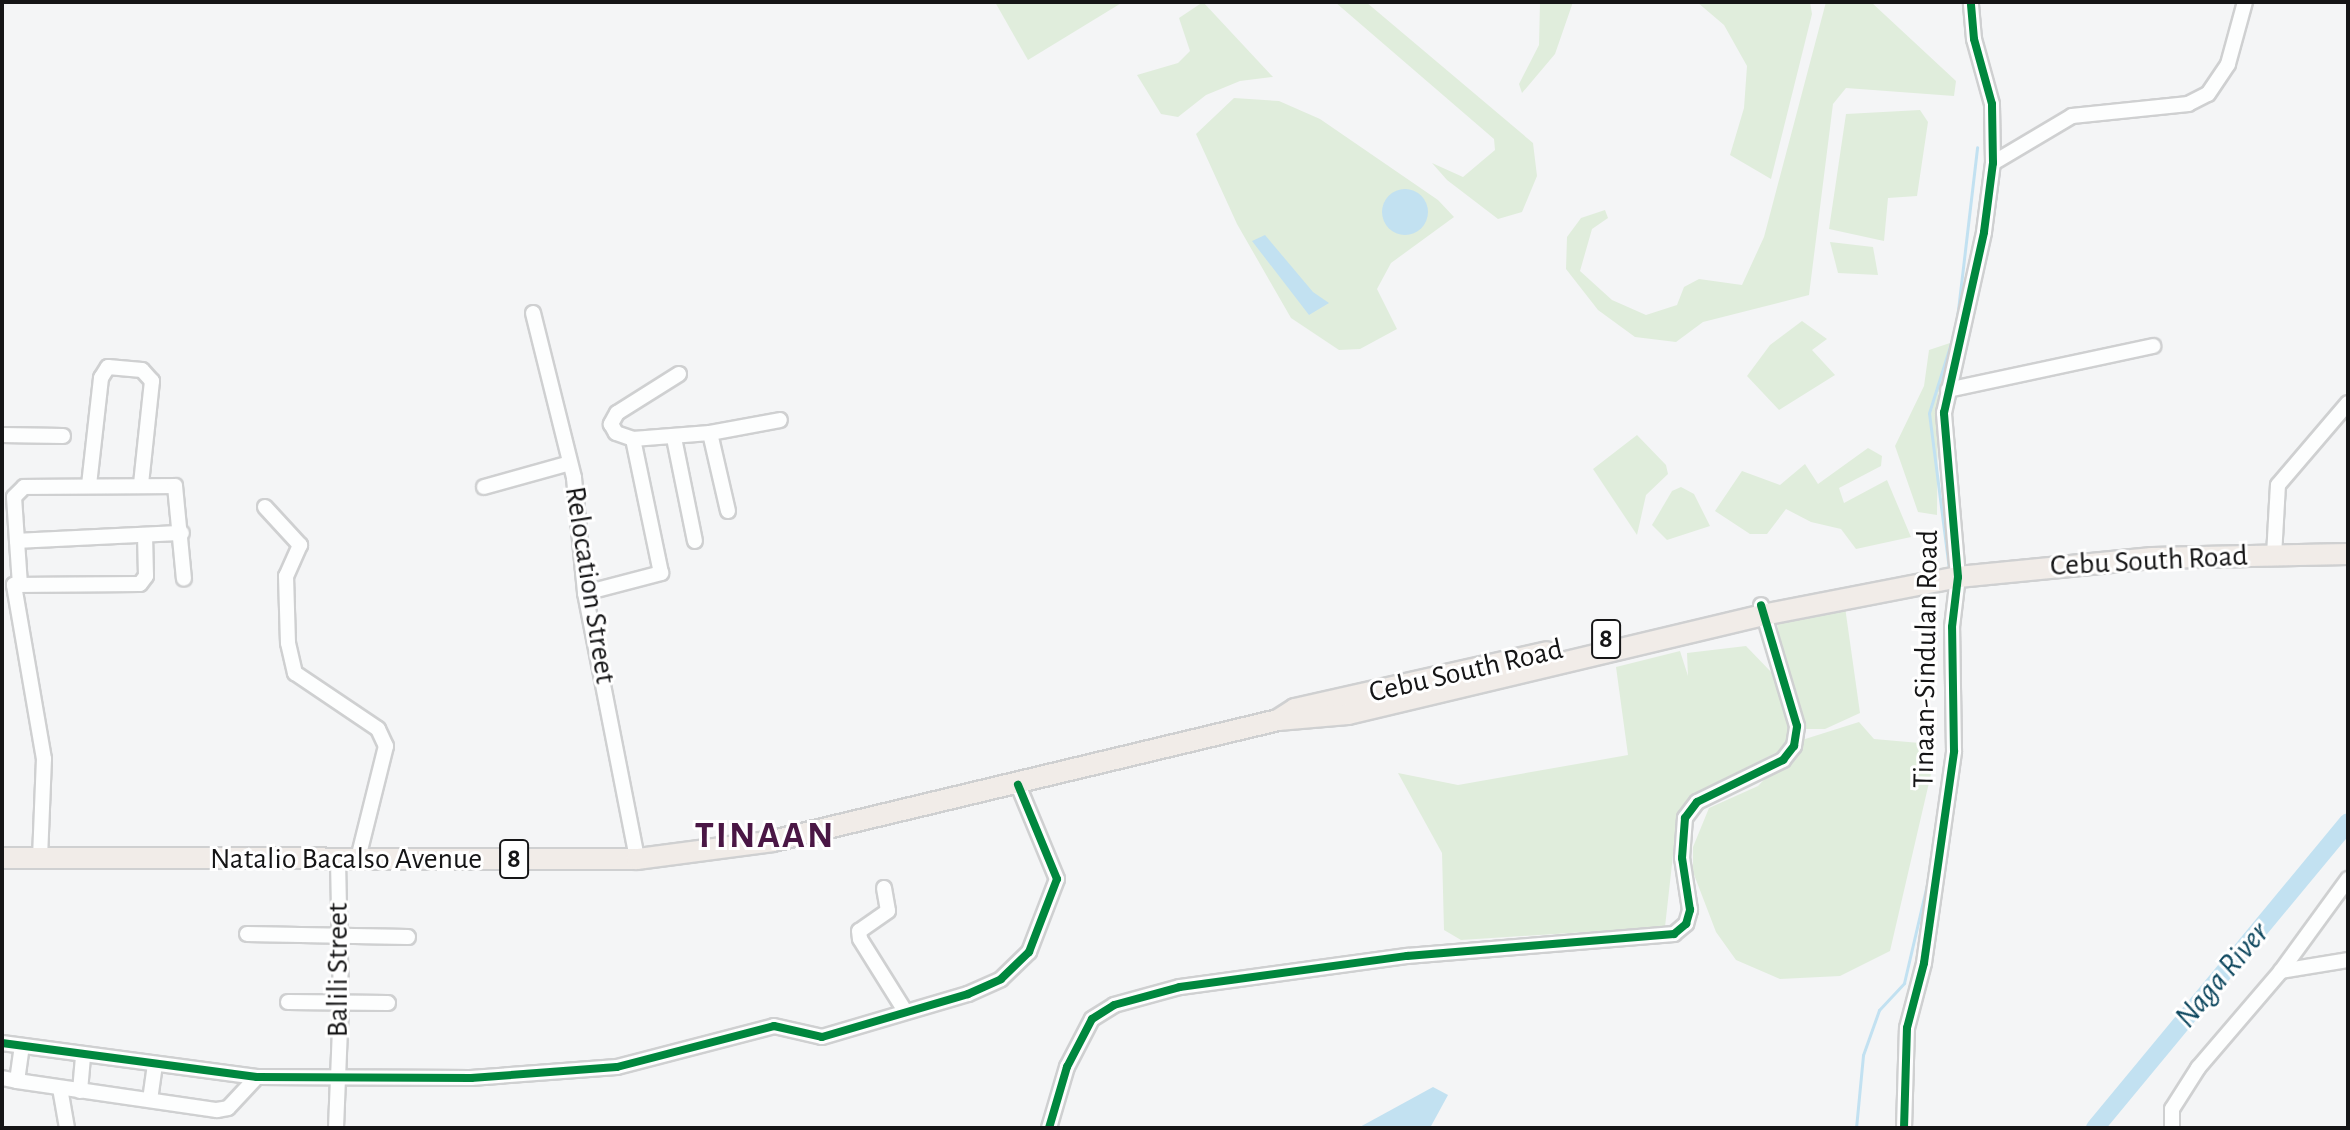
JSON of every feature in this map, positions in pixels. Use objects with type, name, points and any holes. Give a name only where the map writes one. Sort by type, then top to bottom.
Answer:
[{"type":"highway","name":"Cebu South Road","points":[[1018,785],[1278,720],[1295,709],[1762,610],[1948,577],[2051,564],[2346,555]]},
{"type":"highway","name":"Natalio Bacalso Avenue","points":[[2,858],[637,859],[773,841],[1018,785]]},
{"type":"street","name":"Tinaan-Sindulan Road","points":[[1904,1128],[1907,1028],[1924,963],[1951,777],[1944,413],[1984,232],[1993,163],[1992,104],[1974,39],[1971,2]]},
{"type":"street","points":[[1993,163],[2072,116],[2188,104],[2208,94],[2228,64],[2245,2]]},
{"type":"street","name":"Relocation Street","points":[[533,313],[570,463],[585,593],[637,859]]},
{"type":"street","points":[[1948,390],[2153,346]]},
{"type":"street","points":[[89,485],[101,378],[108,367],[142,370],[152,381],[141,484]]},
{"type":"street","points":[[679,374],[617,413],[611,424],[616,433],[633,439],[674,438],[780,420]]},
{"type":"street","points":[[2274,556],[2278,485],[2348,403]]},
{"type":"street","points":[[710,433],[728,511]]},
{"type":"street","points":[[2,435],[63,436]]},
{"type":"street","points":[[674,438],[695,541]]},
{"type":"street","points":[[585,593],[661,573],[633,439]]},
{"type":"street","points":[[484,487],[570,463]]},
{"type":"street","points":[[40,858],[44,759],[13,587],[17,489],[141,484],[175,486],[182,533],[184,579]]},
{"type":"street","name":"Balili Street","points":[[265,507],[300,545],[286,576],[288,643],[295,673],[378,729],[386,746],[348,859],[339,937],[341,1004],[336,1128]]},
{"type":"street","points":[[17,541],[182,533]]},
{"type":"street","points":[[13,587],[140,584],[146,576],[145,535]]},
{"type":"street","points":[[1049,1128],[1067,1067],[1092,1019],[1114,1005],[1180,987],[1407,956],[1674,934],[1686,924],[1690,910],[1682,858],[1685,818],[1697,802],[1783,760],[1794,746],[1797,726],[1762,610]]},
{"type":"street","points":[[2,1043],[257,1077],[471,1078],[617,1067],[774,1026],[822,1037],[1001,979],[1029,952],[1057,879],[1018,785]]},
{"type":"street","points":[[2172,1128],[2172,1109],[2198,1068],[2281,971],[2348,879]]},
{"type":"street","points":[[884,888],[888,911],[859,931],[860,939],[905,1011]]},
{"type":"street","points":[[247,934],[408,937]]},
{"type":"street","points":[[2281,971],[2348,960]]},
{"type":"street","points":[[288,1002],[388,1003]]},
{"type":"street","points":[[22,1046],[9,1079],[80,1091],[228,1108],[257,1077]]},
{"type":"street","points":[[80,1091],[83,1055]]},
{"type":"street","points":[[150,1100],[155,1065]]},
{"type":"street","points":[[60,1088],[67,1128]]},
{"type":"green space","points":[[995,2],[1123,2],[1028,60]]},
{"type":"green space","points":[[1203,2],[1273,77],[1240,81],[1206,95],[1178,117],[1161,114],[1137,75],[1178,63],[1190,51],[1179,18]]},
{"type":"green space","points":[[1335,2],[1366,2],[1533,143],[1537,176],[1522,212],[1498,219],[1447,180],[1432,163],[1463,177],[1495,150],[1494,139]]},
{"type":"green space","points":[[1540,2],[1573,2],[1555,54],[1522,93],[1519,84],[1539,45]]},
{"type":"green space","points":[[1697,2],[1810,2],[1812,14],[1771,179],[1730,155],[1744,108],[1747,66],[1724,25]]},
{"type":"green space","points":[[1826,2],[1871,2],[1956,81],[1954,96],[1846,88],[1833,104],[1809,295],[1703,322],[1676,342],[1635,337],[1598,310],[1566,269],[1567,237],[1581,218],[1605,210],[1608,218],[1592,229],[1580,271],[1612,300],[1646,315],[1677,305],[1684,287],[1699,279],[1742,285],[1764,237]]},
{"type":"green space","points":[[1234,98],[1279,101],[1320,119],[1438,200],[1454,217],[1391,263],[1377,289],[1397,329],[1360,349],[1339,350],[1291,318],[1237,224],[1196,134]]},
{"type":"green space","points":[[1920,110],[1928,122],[1917,196],[1888,198],[1884,241],[1829,229],[1846,114]]},
{"type":"green space","points":[[1830,242],[1873,247],[1878,275],[1838,273]]},
{"type":"green space","points":[[1802,321],[1827,339],[1812,350],[1835,375],[1779,410],[1747,376],[1770,345]]},
{"type":"green space","points":[[1956,341],[1938,394],[1937,515],[1918,512],[1895,446],[1924,386],[1929,350]]},
{"type":"green space","points":[[1637,435],[1666,465],[1668,474],[1646,495],[1637,535],[1593,469]]},
{"type":"green space","points":[[1868,448],[1882,456],[1881,466],[1839,488],[1844,503],[1887,480],[1911,537],[1856,549],[1841,529],[1811,522],[1786,509],[1767,534],[1750,534],[1715,511],[1742,471],[1780,485],[1805,464],[1818,484]]},
{"type":"green space","points":[[1681,487],[1694,494],[1710,526],[1667,540],[1652,525],[1672,491]]},
{"type":"green space","points":[[1845,607],[1860,713],[1825,729],[1803,729],[1776,621]]},
{"type":"green space","points":[[1746,646],[1773,674],[1790,721],[1787,747],[1690,796],[1675,837],[1665,927],[1461,940],[1444,930],[1442,853],[1398,773],[1458,785],[1628,755],[1616,667],[1680,651],[1688,676],[1687,653]]},
{"type":"green space","points":[[1859,722],[1874,739],[1931,744],[1931,774],[1890,951],[1840,976],[1780,979],[1736,960],[1716,932],[1693,872],[1693,847],[1709,808],[1758,786],[1802,740]]},
{"type":"water","points":[[1405,189],[1421,196],[1428,212],[1421,228],[1405,235],[1389,228],[1382,212],[1389,196]]},
{"type":"water","points":[[1265,235],[1313,292],[1329,303],[1309,315],[1252,241]]},
{"type":"water","points":[[1433,1087],[1448,1095],[1430,1128],[1358,1128]]},
{"type":"waterway","points":[[1949,569],[1929,413],[1956,327],[1977,147]]},
{"type":"waterway","name":"Naga River","points":[[2095,1128],[2348,822]]},
{"type":"waterway","points":[[1856,1128],[1863,1055],[1879,1010],[1904,983],[1931,867]]},
{"type":"cycle path","points":[[1904,1128],[1907,1028],[1924,963],[1954,751],[1952,627],[1958,577],[1944,413],[1984,232],[1993,163],[1992,104],[1974,39],[1971,2]]},
{"type":"cycle path","points":[[1049,1128],[1067,1067],[1092,1019],[1114,1005],[1180,987],[1407,956],[1674,934],[1686,924],[1690,910],[1682,858],[1685,818],[1697,802],[1783,760],[1794,746],[1797,726],[1761,605]]},
{"type":"cycle path","points":[[2,1043],[257,1077],[471,1078],[617,1067],[774,1026],[822,1037],[968,994],[1001,979],[1029,952],[1057,879],[1018,785]]},
{"type":"district","name":"TINAAN","points":[[765,837]]}]
